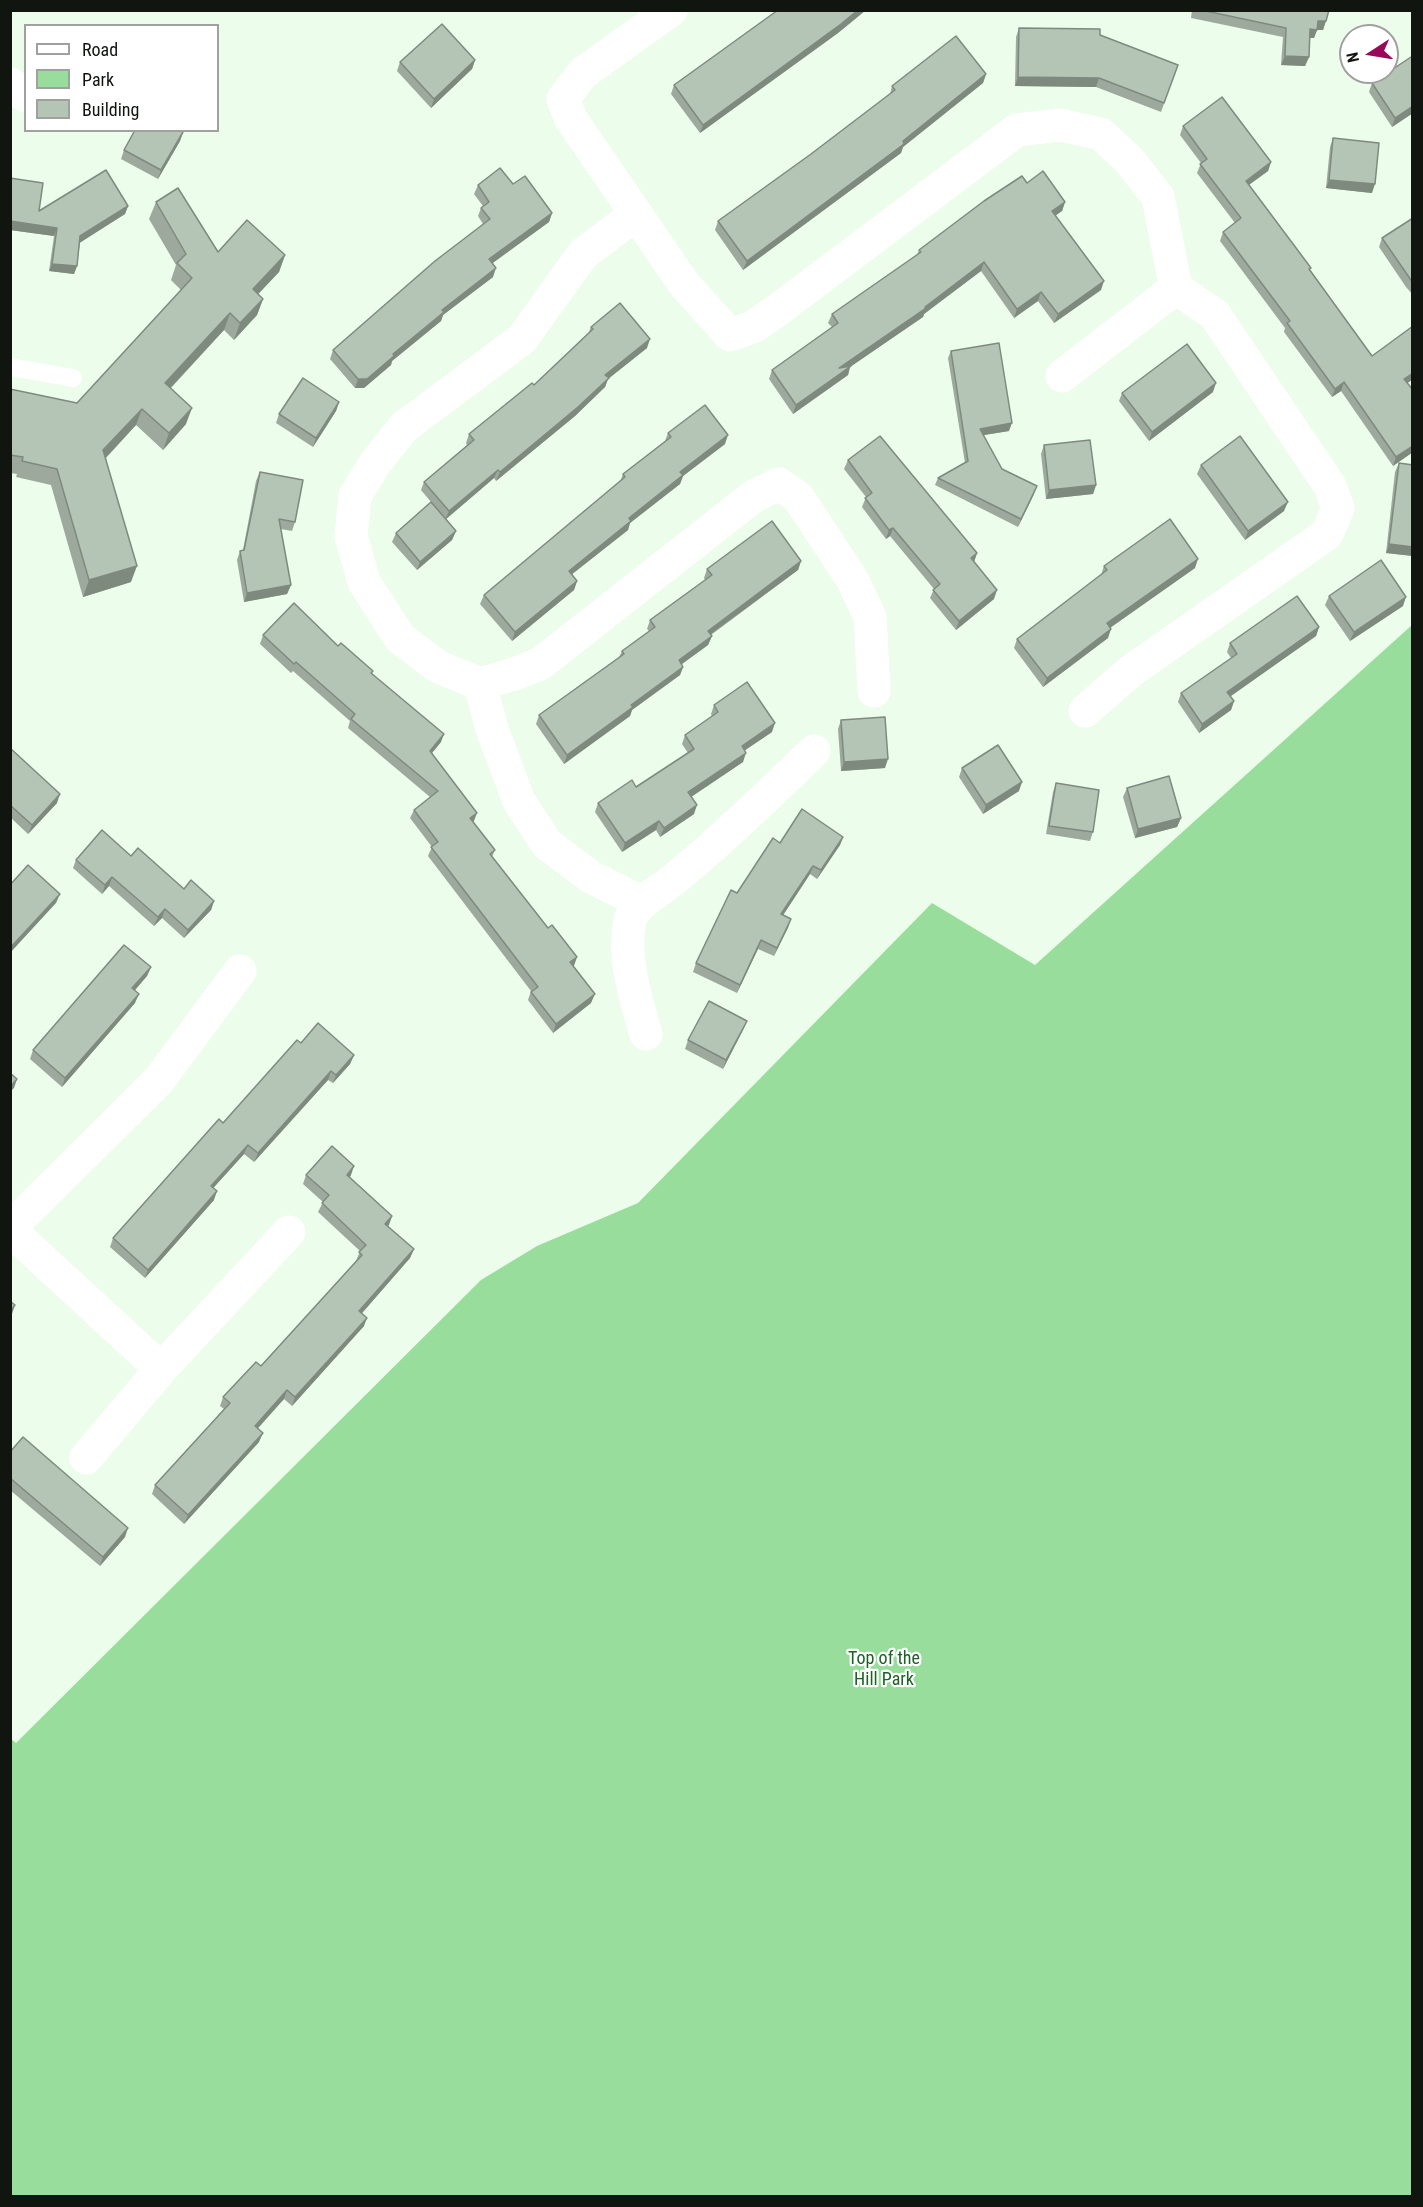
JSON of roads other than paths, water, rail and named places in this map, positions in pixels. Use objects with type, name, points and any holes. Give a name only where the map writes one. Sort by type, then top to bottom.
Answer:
[{"type":"street","points":[[671,10],[583,73],[563,99],[571,119],[635,215],[684,284],[730,335],[753,327],[775,312],[1017,130],[1060,125],[1101,134],[1129,160],[1158,198],[1176,288],[1215,315],[1330,486],[1338,508],[1327,534],[1131,671],[1085,711]]},
{"type":"street","points":[[10,84],[24,94]]},
{"type":"street","points":[[635,215],[583,254],[522,339],[404,427],[376,462],[355,496],[351,536],[364,582],[400,638],[436,666],[480,684],[540,664],[754,496],[778,484],[798,497],[852,579],[870,617],[874,691]]},
{"type":"street","points":[[1062,376],[1176,288]]},
{"type":"street","points":[[480,684],[492,729],[519,801],[547,844],[591,877],[643,903]]},
{"type":"street","points":[[646,1034],[631,980],[628,953],[630,920],[643,903],[724,838],[814,752]]},
{"type":"street","points":[[161,1370],[10,1228],[159,1080],[240,971]]},
{"type":"street","points":[[86,1458],[161,1370],[289,1232]]},
{"type":"lane","points":[[10,367],[73,378]]},
{"type":"park label","name":"Top of the Hill Park","points":[[884,1669]]}]
